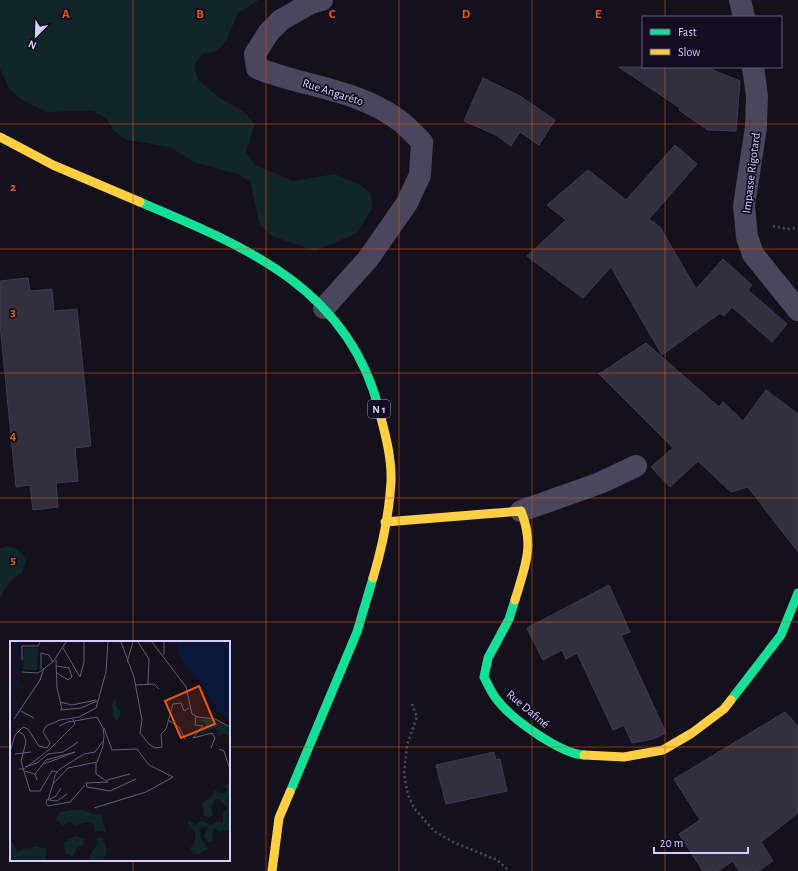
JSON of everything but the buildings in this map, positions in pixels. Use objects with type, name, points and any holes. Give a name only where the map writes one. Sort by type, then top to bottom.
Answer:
[{"type":"main road","name":"N 1","points":[[0,137],[53,165],[194,225],[239,247],[287,275],[324,308],[343,330],[360,358],[376,397],[387,441],[391,481],[380,555],[357,632],[279,818],[272,871]]},
{"type":"main road","points":[[385,522],[521,511]]},
{"type":"main road","name":"Rue Dafiné","points":[[521,511],[526,523],[529,552],[509,619],[488,658],[484,677],[498,701],[533,732],[574,755],[624,757],[663,750],[698,728],[724,709],[758,667],[781,635],[798,593]]},
{"type":"street","name":"Rue Angaréto","points":[[322,0],[311,3],[281,20],[269,32],[255,54],[257,68],[276,76],[316,84],[362,99],[400,121],[422,142],[420,175],[408,203],[368,258],[324,308]]},
{"type":"street","points":[[740,0],[744,16]]},
{"type":"street","name":"Impasse Rigotard","points":[[753,68],[757,96],[756,127],[744,206],[747,237],[753,254],[798,310]]},
{"type":"street","points":[[521,511],[600,483],[636,466]]},
{"type":"path","points":[[412,704],[417,717],[407,745],[404,774],[408,795],[414,808],[423,821],[434,831],[453,842],[497,860],[509,871]]},
{"type":"green space","points":[[0,0],[259,0],[238,13],[226,41],[217,51],[202,54],[194,66],[198,80],[220,98],[244,112],[255,124],[246,152],[254,164],[292,181],[335,174],[360,185],[371,194],[372,208],[357,233],[315,251],[272,236],[260,225],[250,181],[237,174],[194,162],[170,147],[127,140],[114,131],[106,118],[93,111],[47,112],[21,99],[10,90],[0,69]]},
{"type":"green space","points":[[7,546],[19,550],[26,561],[22,572],[9,584],[0,599],[0,549]]},
{"type":"traffic: fast","points":[[140,202],[217,236],[253,255],[287,277],[318,302],[344,332],[364,368],[379,410]]},
{"type":"traffic: fast","points":[[290,792],[357,632],[373,578]]},
{"type":"traffic: fast","points":[[731,700],[781,635],[798,593]]},
{"type":"traffic: fast","points":[[515,600],[509,619],[488,658],[484,677],[498,701],[505,709],[526,726],[538,735],[563,749],[584,755]]},
{"type":"traffic: slow","points":[[0,137],[53,165],[140,202]]},
{"type":"traffic: slow","points":[[373,578],[385,531],[391,482],[389,455],[379,410]]},
{"type":"traffic: slow","points":[[385,522],[521,511],[525,523],[528,546],[525,566],[515,600]]},
{"type":"traffic: slow","points":[[584,755],[624,757],[663,750],[692,733],[724,709],[731,700]]},
{"type":"traffic: slow","points":[[272,871],[279,818],[290,792]]}]
